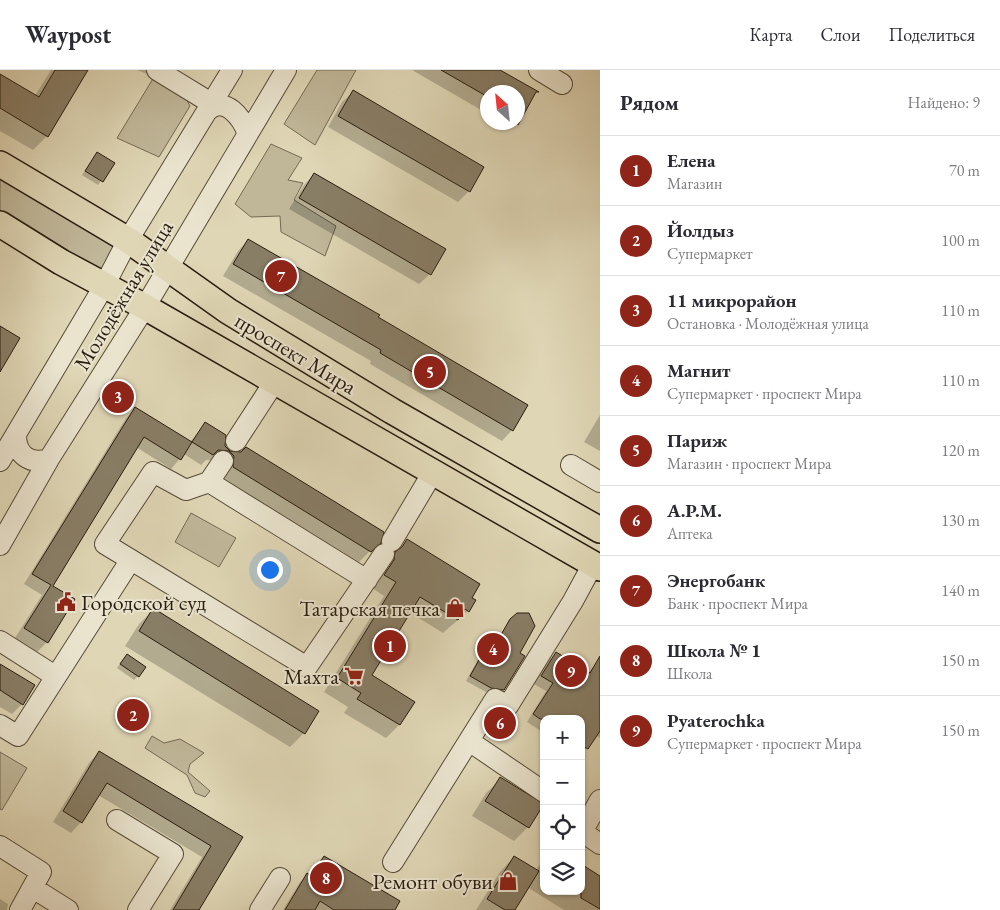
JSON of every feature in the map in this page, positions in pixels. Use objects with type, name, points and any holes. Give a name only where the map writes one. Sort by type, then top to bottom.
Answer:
[{"type":"main road","name":"проспект Мира","points":[[0,164],[128,240],[228,311],[392,411],[600,530]]},
{"type":"main road","name":"проспект Мира","points":[[0,224],[104,286],[146,307],[596,566]]},
{"type":"main road","points":[[376,440],[378,425],[386,414],[392,411]]},
{"type":"street","points":[[157,70],[209,107],[220,106],[235,111],[241,117],[248,134]]},
{"type":"street","name":"Молодёжная улица","points":[[0,461],[104,286],[128,240],[232,70]]},
{"type":"street","name":"Молодёжная улица","points":[[0,544],[49,459],[146,307],[286,70]]},
{"type":"street","points":[[539,70],[562,84]]},
{"type":"street","points":[[236,441],[275,381]]},
{"type":"street","points":[[16,435],[16,442],[22,455],[35,461],[49,459]]},
{"type":"street","points":[[223,461],[209,482],[186,490],[153,472],[105,544],[307,668],[367,580],[433,472]]},
{"type":"street","points":[[571,465],[600,482]]},
{"type":"street","points":[[209,482],[367,580]]},
{"type":"street","points":[[0,725],[18,736],[130,561]]},
{"type":"street","points":[[394,862],[495,699],[508,706],[596,566]]},
{"type":"street","points":[[0,641],[56,676]]},
{"type":"street","points":[[469,741],[540,789]]},
{"type":"street","points":[[585,825],[600,800]]},
{"type":"street","points":[[117,820],[174,854],[138,910]]},
{"type":"street","points":[[585,835],[600,844]]},
{"type":"street","points":[[0,846],[41,872],[20,910]]},
{"type":"street","points":[[260,910],[280,878]]},
{"type":"street","points":[[33,888],[68,910]]},
{"type":"shaded area","points":[[317,70],[356,70],[315,145],[284,124]]},
{"type":"shaded area","points":[[154,77],[180,88],[190,106],[159,157],[117,138]]},
{"type":"shaded area","points":[[271,144],[302,158],[288,180],[303,183],[294,200],[336,226],[325,256],[281,232],[280,216],[251,217],[235,204]]},
{"type":"shaded area","points":[[0,177],[119,247],[104,272],[0,211]]},
{"type":"shaded area","points":[[191,513],[236,538],[219,567],[175,542]]},
{"type":"shaded area","points":[[152,736],[164,743],[180,739],[204,753],[190,764],[188,772],[210,791],[205,797],[195,793],[187,775],[145,748]]},
{"type":"shaded area","points":[[0,752],[27,768],[2,810],[0,809]]},
{"type":"building","points":[[55,70],[88,70],[48,137],[0,108],[0,74],[39,97]]},
{"type":"building","points":[[441,70],[500,70],[539,92],[536,92],[525,112],[525,85],[480,85],[480,92]]},
{"type":"building","points":[[353,90],[484,167],[470,192],[338,116]]},
{"type":"building","points":[[97,152],[115,163],[103,182],[85,171]]},
{"type":"building","points":[[314,173],[446,249],[431,275],[299,198]]},
{"type":"building","points":[[248,239],[380,315],[378,317],[528,405],[513,431],[380,353],[381,350],[233,264]]},
{"type":"building","points":[[0,326],[20,338],[0,372]]},
{"type":"building","points":[[135,407],[192,442],[181,460],[144,437],[53,586],[75,599],[48,643],[24,628],[51,585],[32,574]]},
{"type":"building","points":[[205,422],[226,435],[225,446],[230,451],[241,452],[246,447],[384,532],[381,543],[371,552],[233,467],[234,456],[229,451],[218,450],[213,455],[192,442]]},
{"type":"building","points":[[407,539],[480,584],[472,598],[476,600],[469,612],[465,609],[458,620],[420,597],[372,675],[415,702],[400,725],[357,699],[361,693],[337,678],[396,582],[384,575],[394,560],[395,552],[402,547]]},
{"type":"building","points":[[153,608],[319,711],[305,734],[139,631]]},
{"type":"building","points":[[517,613],[529,613],[535,626],[520,653],[525,656],[504,690],[491,688],[470,676],[492,637],[498,640],[510,619]]},
{"type":"building","points":[[556,652],[590,673],[600,656],[600,731],[588,749],[585,747],[585,715],[540,715],[540,719],[533,714],[553,683],[541,676]]},
{"type":"building","points":[[127,654],[146,667],[139,677],[120,664]]},
{"type":"building","points":[[0,664],[35,685],[23,705],[0,690]]},
{"type":"building","points":[[124,701],[149,715],[141,729],[117,715]]},
{"type":"building","points":[[499,715],[515,723],[506,737],[491,728]]},
{"type":"building","points":[[99,751],[243,837],[199,910],[173,910],[211,846],[107,783],[82,823],[63,811]]},
{"type":"building","points":[[500,777],[540,802],[540,810],[529,828],[485,801]]},
{"type":"building","points":[[324,856],[400,901],[395,910],[334,910],[320,901],[315,910],[285,910],[307,873],[311,876]]},
{"type":"building","points":[[514,856],[539,871],[515,910],[505,910],[487,899]]},
{"type":"building","points":[[585,867],[600,876],[600,909],[581,898],[581,895],[585,895]]},
{"type":"place","name":"Энергобанк","points":[[281,276]]},
{"type":"place","name":"Париж","points":[[430,372]]},
{"type":"place","name":"11 микрорайон","points":[[118,397]]},
{"type":"place","name":"Городской суд","points":[[66,602]]},
{"type":"place","name":"Татарская печка","points":[[455,608]]},
{"type":"place","name":"Елена","points":[[390,646]]},
{"type":"place","name":"Магнит","points":[[493,649]]},
{"type":"place","name":"Pyaterochka","points":[[571,671]]},
{"type":"place","name":"Махта","points":[[354,676]]},
{"type":"place","name":"Йолдыз","points":[[133,715]]},
{"type":"place","name":"А.Р.М.","points":[[500,723]]},
{"type":"place","name":"Школа № 1","points":[[326,878]]},
{"type":"place","name":"Ремонт обуви","points":[[508,881]]}]
